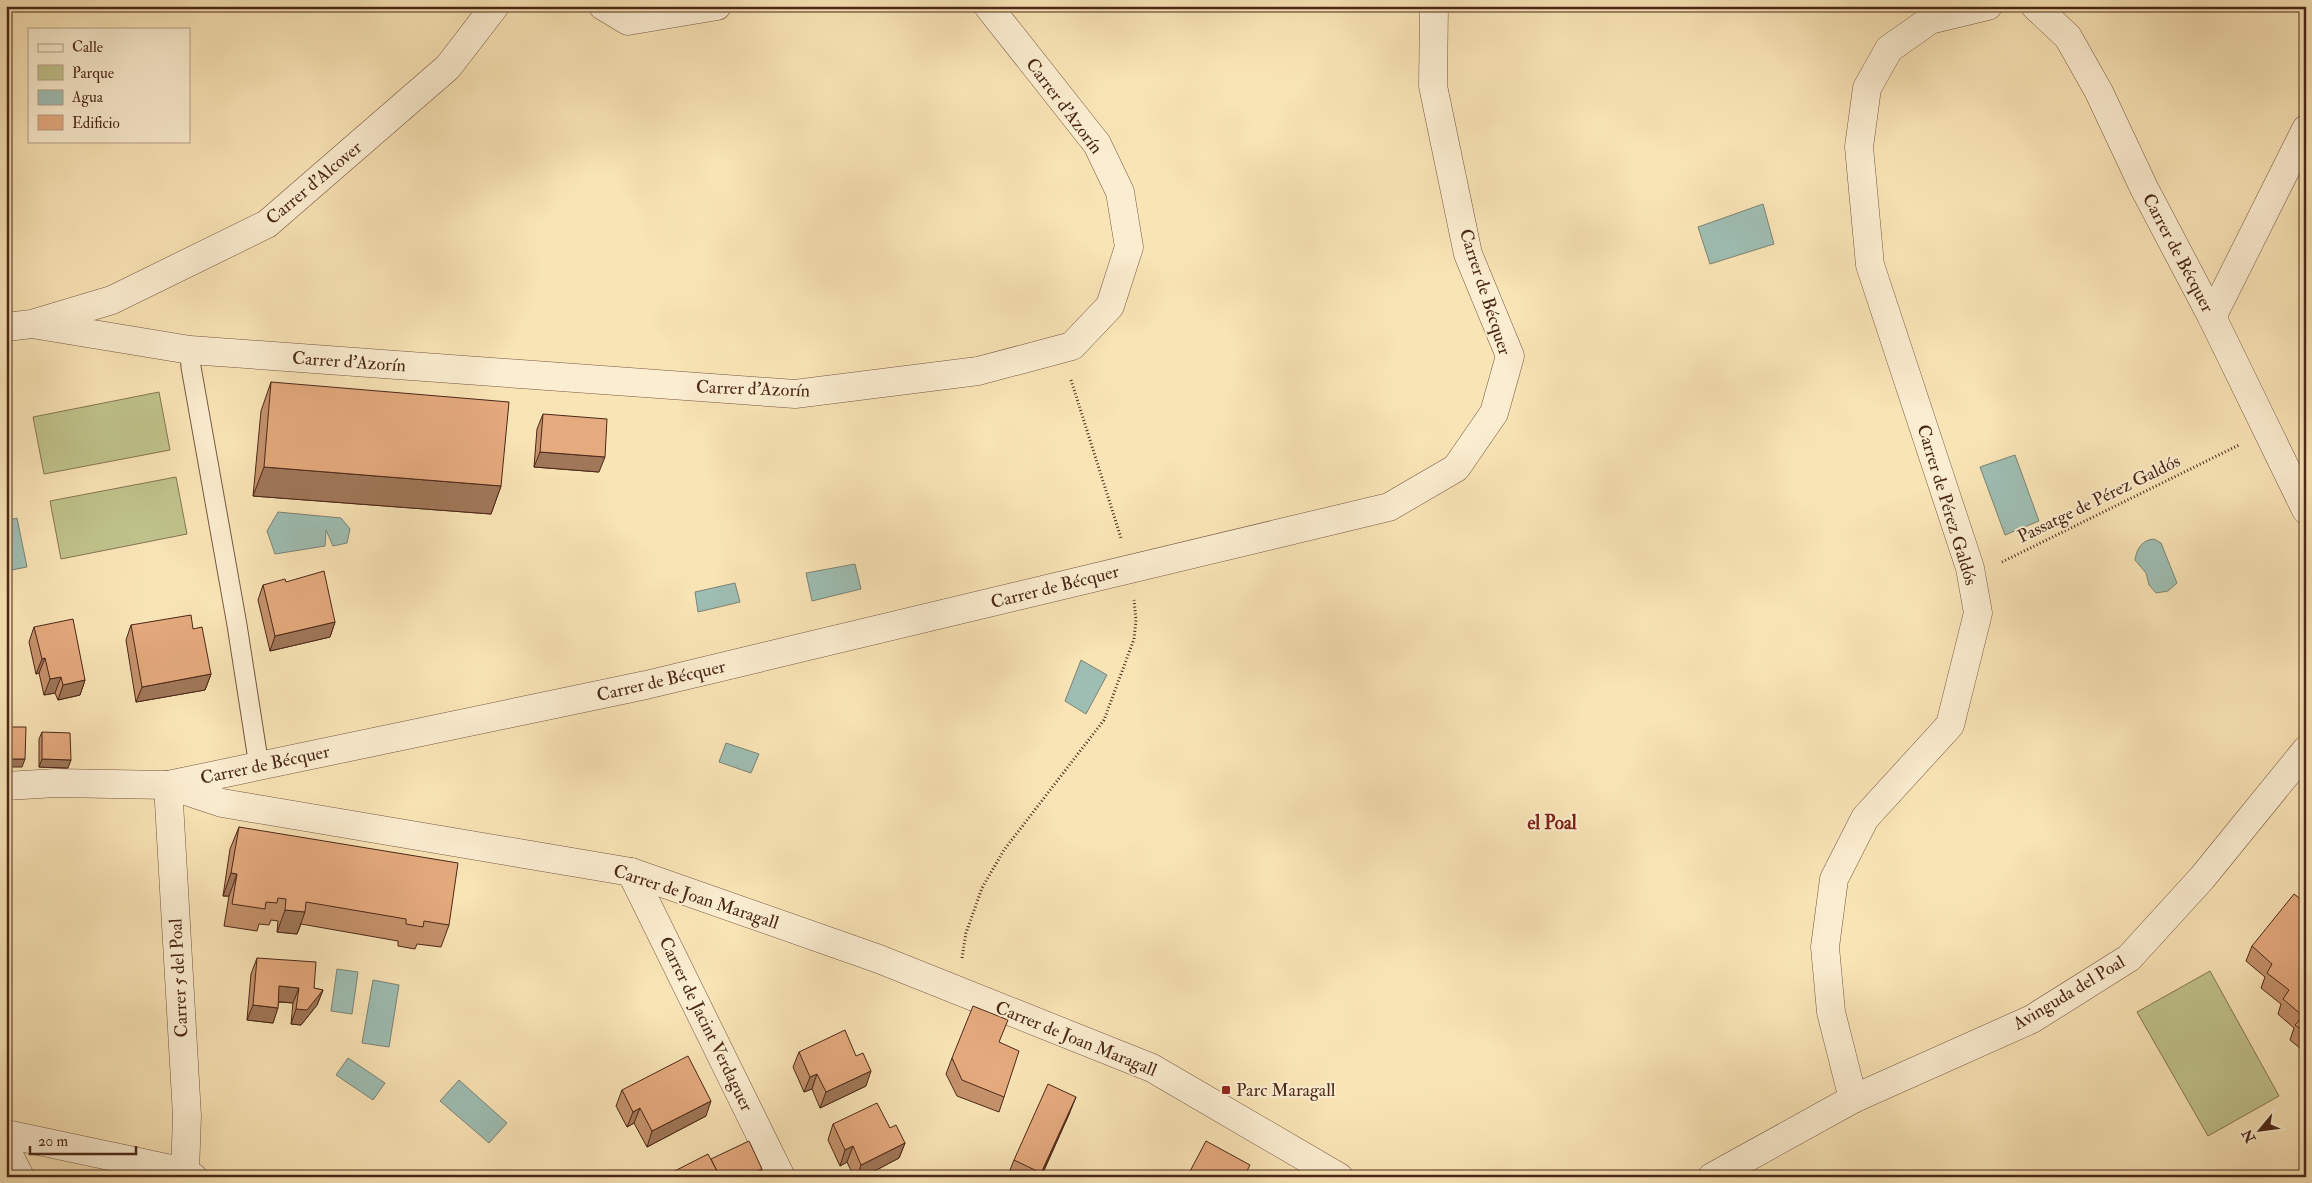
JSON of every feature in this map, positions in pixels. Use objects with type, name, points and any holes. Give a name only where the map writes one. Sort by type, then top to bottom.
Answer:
[{"type":"street","name":"Carrer d'Alcover","points":[[19,326],[112,300],[267,224],[448,67],[496,6]]},
{"type":"street","points":[[603,6],[628,21],[717,6]]},
{"type":"street","name":"Carrer d'Azorín","points":[[19,326],[190,350],[795,394],[978,371],[1072,346],[1110,306],[1129,247],[1120,192],[1097,144],[988,6]]},
{"type":"street","name":"Carrer de Bécquer","points":[[168,785],[646,685],[1389,507],[1456,468],[1494,413],[1510,356],[1468,254],[1433,86],[1434,6]]},
{"type":"street","name":"Carrer de Pérez Galdós","points":[[1853,1099],[1831,1012],[1825,947],[1834,879],[1865,818],[1950,724],[1978,613],[1970,568],[1870,265],[1859,147],[1867,88],[1889,49],[1930,20],[1988,6]]},
{"type":"street","name":"Carrer de Bécquer","points":[[2035,6],[2068,37],[2099,92],[2144,188],[2212,317],[2306,510]]},
{"type":"street","points":[[2212,317],[2306,129]]},
{"type":"street","name":"Avinguda del Poal","points":[[1712,1177],[1853,1099],[2032,1020],[2129,958],[2202,878],[2306,750]]},
{"type":"street","name":"Carrer de Joan Maragall","points":[[6,786],[56,783],[168,785],[222,803],[631,872],[879,959],[1152,1068],[1340,1177]]},
{"type":"street","name":"Carrer 5 del Poal","points":[[168,785],[189,1174]]},
{"type":"street","name":"Carrer de Jacint Verdaguer","points":[[631,872],[781,1177]]},
{"type":"street","points":[[6,1134],[189,1174]]},
{"type":"street","points":[[6,1148],[20,1177]]},
{"type":"lane","points":[[190,350],[191,367],[237,625],[259,766]]},
{"type":"path","points":[[958,991],[966,933],[982,888],[1004,850],[1104,720],[1134,638],[1136,620],[1130,568],[1061,349]]},
{"type":"path","name":"Passatge de Pérez Galdós","points":[[1970,568],[1989,568],[2237,446]]},
{"type":"green space","points":[[159,392],[170,450],[44,474],[33,417]]},
{"type":"green space","points":[[176,477],[187,534],[61,559],[50,501]]},
{"type":"green space","points":[[2210,971],[2279,1096],[2208,1136],[2137,1012]]},
{"type":"water","points":[[1763,204],[1774,244],[1710,264],[1698,227]]},
{"type":"water","points":[[2015,455],[2039,521],[2005,535],[1980,467]]},
{"type":"water","points":[[278,512],[341,518],[350,529],[347,543],[333,546],[326,530],[325,546],[275,554],[267,531]]},
{"type":"water","points":[[17,518],[27,567],[6,571],[6,521]]},
{"type":"water","points":[[2154,539],[2161,543],[2177,583],[2168,591],[2156,593],[2149,585],[2146,573],[2135,560],[2141,545],[2146,541]]},
{"type":"water","points":[[855,564],[861,589],[812,601],[806,573]]},
{"type":"water","points":[[735,583],[740,602],[698,612],[695,592]]},
{"type":"water","points":[[1081,660],[1107,675],[1086,714],[1065,701]]},
{"type":"water","points":[[726,743],[759,754],[751,773],[719,762]]},
{"type":"water","points":[[337,969],[358,972],[352,1014],[331,1011]]},
{"type":"water","points":[[373,980],[399,985],[389,1047],[362,1043]]},
{"type":"water","points":[[348,1058],[385,1083],[373,1100],[336,1075]]},
{"type":"water","points":[[459,1080],[507,1123],[489,1143],[440,1101]]},
{"type":"building","points":[[271,382],[509,402],[501,486],[264,467]]},
{"type":"building","points":[[543,414],[607,419],[605,457],[540,452]]},
{"type":"building","points":[[324,571],[335,622],[275,636],[263,585],[285,579],[286,582]]},
{"type":"building","points":[[191,615],[193,629],[202,627],[211,674],[142,687],[131,625]]},
{"type":"building","points":[[73,619],[85,680],[63,685],[61,677],[50,679],[45,658],[42,659],[34,627]]},
{"type":"building","points":[[6,727],[26,727],[25,759],[6,759]]},
{"type":"building","points":[[42,732],[70,733],[71,760],[42,759]]},
{"type":"building","points":[[239,827],[458,863],[449,925],[424,921],[423,927],[406,924],[406,919],[306,902],[305,912],[285,910],[286,899],[278,898],[277,903],[266,902],[265,909],[232,904],[237,874],[231,873]]},
{"type":"building","points":[[2294,894],[2306,903],[2306,1033],[2295,1025],[2303,1016],[2283,999],[2289,990],[2267,973],[2272,964],[2252,946]]},
{"type":"building","points":[[257,958],[316,962],[314,988],[323,990],[307,1010],[296,1009],[299,988],[279,986],[278,1008],[253,1005]]},
{"type":"building","points":[[973,1006],[1008,1020],[999,1042],[1019,1051],[1004,1097],[962,1080],[952,1058]]},
{"type":"building","points":[[845,1030],[856,1056],[863,1053],[871,1071],[826,1092],[817,1074],[810,1077],[799,1052]]},
{"type":"building","points":[[688,1056],[711,1101],[652,1131],[640,1108],[633,1112],[622,1090]]},
{"type":"building","points":[[1048,1084],[1076,1097],[1041,1173],[1014,1160]]},
{"type":"building","points":[[877,1103],[890,1128],[896,1125],[905,1143],[861,1165],[853,1146],[845,1150],[833,1124]]},
{"type":"building","points":[[749,1141],[762,1169],[746,1177],[720,1177],[711,1159]]},
{"type":"building","points":[[1206,1141],[1250,1165],[1244,1177],[1187,1177]]},
{"type":"building","points":[[708,1154],[720,1177],[663,1177]]},
{"type":"place","name":"Parc Maragall","points":[[1226,1090]]},
{"type":"district","name":"el Poal","points":[[1552,823]]}]
